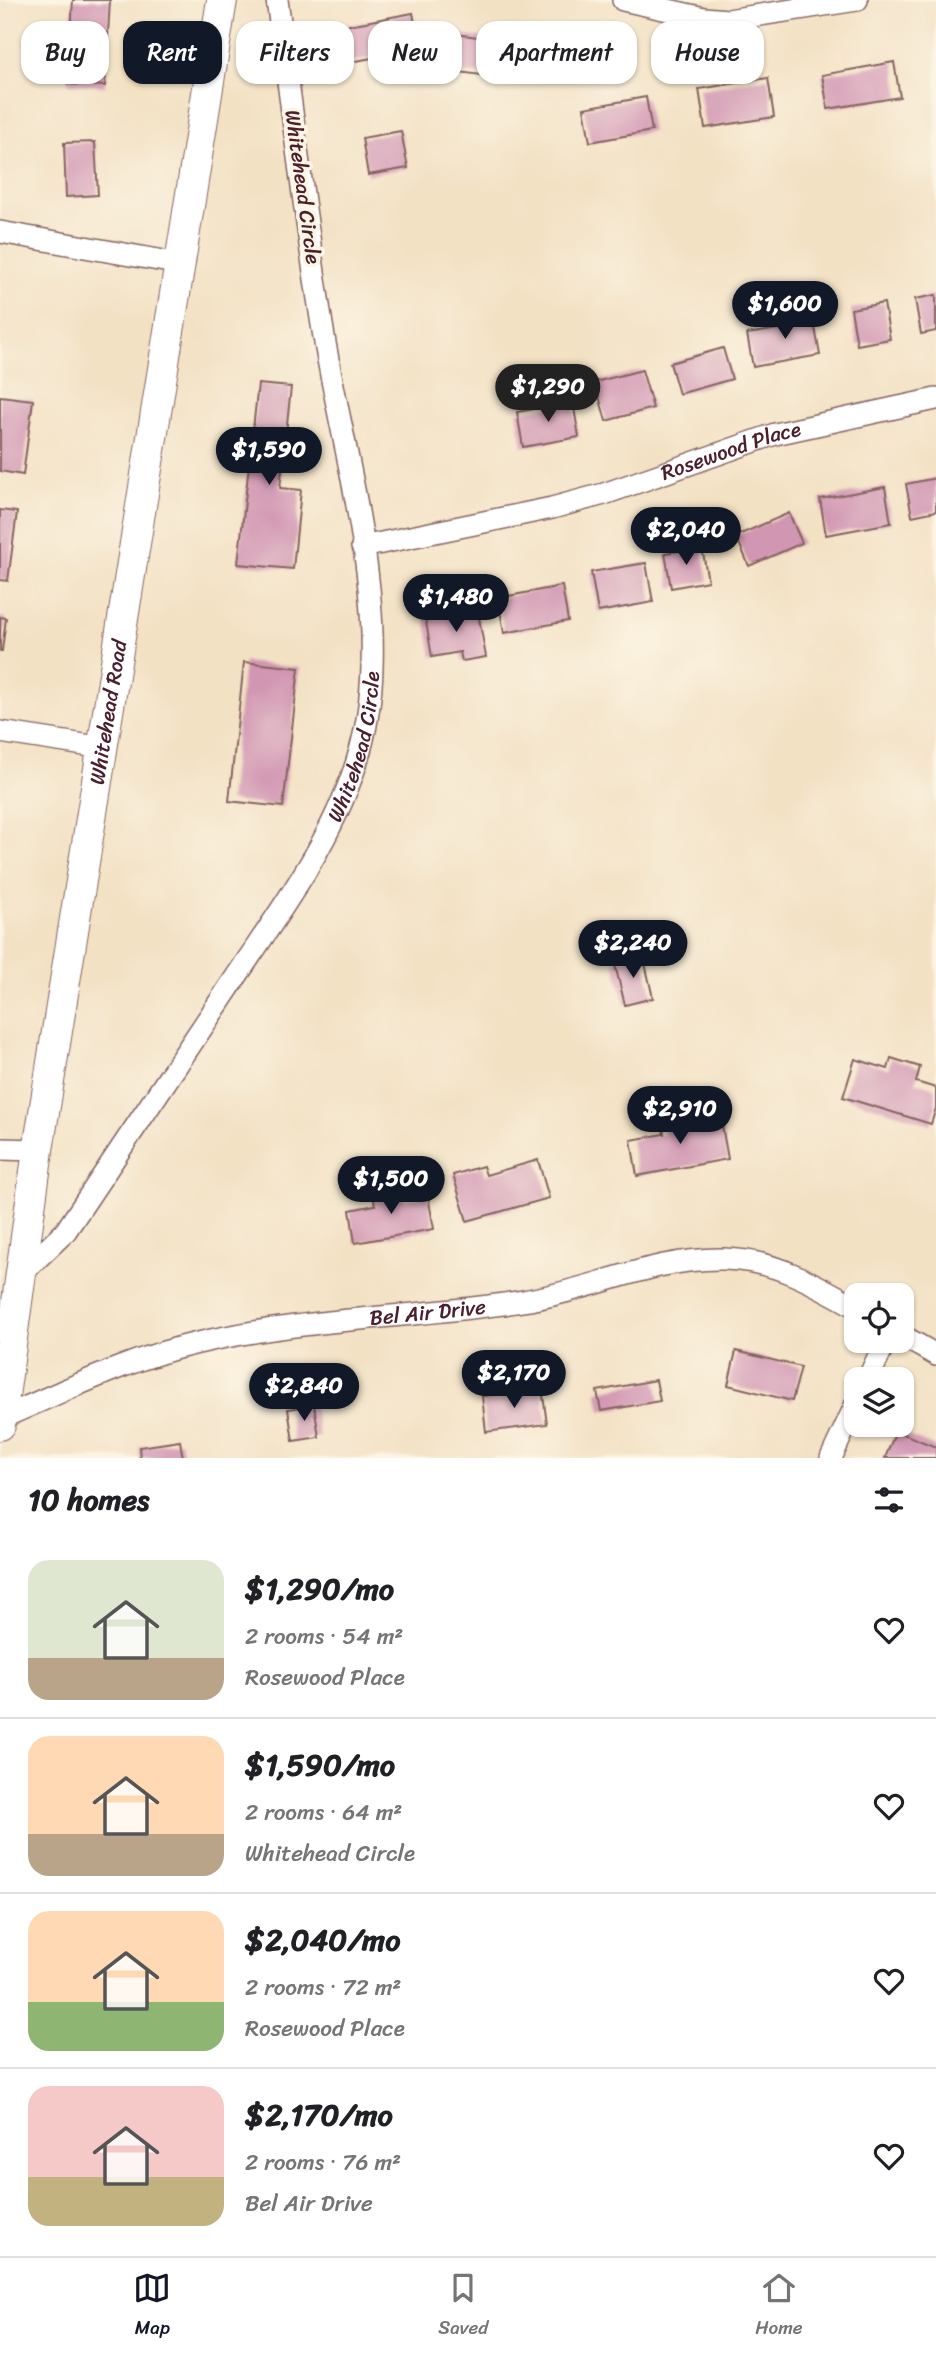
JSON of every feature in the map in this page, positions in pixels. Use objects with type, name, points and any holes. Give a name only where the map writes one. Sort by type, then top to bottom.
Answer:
[{"type":"main road","name":"Whitehead Road","points":[[0,1425],[38,1150],[222,0]]},
{"type":"street","name":"Whitehead Circle","points":[[21,1274],[65,1231],[313,862],[332,824],[360,752],[374,669],[362,547],[325,340],[277,0]]},
{"type":"street","points":[[623,0],[704,18],[728,20],[857,0]]},
{"type":"street","points":[[0,232],[181,264]]},
{"type":"street","name":"Rosewood Place","points":[[362,547],[552,508],[604,494],[775,434],[936,399]]},
{"type":"street","points":[[0,732],[104,748]]},
{"type":"street","points":[[0,1149],[38,1150]]},
{"type":"street","name":"Bel Air Drive","points":[[1,1418],[126,1366],[197,1343],[284,1328],[526,1301],[658,1267],[697,1261],[741,1260],[784,1270],[807,1279],[844,1300]]},
{"type":"street","points":[[914,1342],[936,1355]]},
{"type":"street","points":[[831,1458],[844,1430]]},
{"type":"building","points":[[73,0],[110,0],[109,21],[72,21]]},
{"type":"building","points":[[413,13],[414,21],[370,21]]},
{"type":"building","points":[[368,21],[368,59],[354,61],[354,24]]},
{"type":"building","points":[[462,35],[476,37],[476,74],[462,72]]},
{"type":"building","points":[[894,62],[900,97],[828,109],[822,75]]},
{"type":"building","points":[[768,78],[774,117],[705,128],[699,89],[730,84],[764,84],[764,79]]},
{"type":"building","points":[[68,84],[105,84],[105,86]]},
{"type":"building","points":[[646,97],[652,131],[590,142],[584,108]]},
{"type":"building","points":[[401,131],[408,168],[368,175],[362,138]]},
{"type":"building","points":[[95,142],[98,195],[66,197],[64,143]]},
{"type":"building","points":[[936,295],[936,331],[921,334],[915,299]]},
{"type":"building","points":[[884,303],[890,339],[857,345],[851,309]]},
{"type":"building","points":[[812,311],[820,355],[753,367],[747,334],[784,328],[782,316]]},
{"type":"building","points":[[723,348],[732,379],[679,394],[670,363]]},
{"type":"building","points":[[642,370],[653,408],[606,421],[595,382]]},
{"type":"building","points":[[258,384],[291,387],[280,488],[301,490],[293,569],[238,564]]},
{"type":"building","points":[[0,396],[33,400],[23,475],[0,471]]},
{"type":"building","points":[[573,402],[579,437],[523,447],[517,412]]},
{"type":"building","points":[[936,478],[936,511],[912,516],[906,484]]},
{"type":"building","points":[[885,487],[891,523],[826,535],[820,499]]},
{"type":"building","points":[[0,510],[17,512],[8,581],[0,580]]},
{"type":"building","points":[[789,513],[802,543],[749,566],[736,536]]},
{"type":"building","points":[[702,547],[708,581],[671,588],[665,553]]},
{"type":"building","points":[[646,563],[653,602],[598,612],[591,572]]},
{"type":"building","points":[[562,586],[568,621],[504,633],[498,598]]},
{"type":"building","points":[[477,607],[486,657],[462,661],[460,652],[432,657],[425,616]]},
{"type":"building","points":[[0,617],[6,618],[2,651],[0,651]]},
{"type":"building","points":[[244,662],[299,668],[283,807],[229,801]]},
{"type":"building","points":[[632,957],[633,962],[644,959],[653,998],[625,1005],[614,961]]},
{"type":"building","points":[[891,1058],[920,1067],[916,1082],[936,1088],[936,1108],[931,1124],[843,1097],[855,1059],[888,1069]]},
{"type":"building","points":[[685,1114],[687,1126],[721,1120],[728,1159],[637,1176],[631,1140],[664,1134],[661,1118]]},
{"type":"building","points":[[538,1160],[549,1198],[467,1221],[453,1175],[483,1166],[486,1175]]},
{"type":"building","points":[[402,1186],[404,1200],[428,1196],[434,1229],[355,1243],[350,1210],[375,1205],[372,1191]]},
{"type":"building","points":[[736,1351],[801,1367],[792,1401],[728,1385]]},
{"type":"building","points":[[656,1380],[660,1401],[601,1411],[597,1391]]},
{"type":"building","points":[[542,1388],[547,1424],[486,1432],[482,1396]]},
{"type":"building","points":[[314,1405],[319,1437],[293,1441],[288,1409]]},
{"type":"building","points":[[894,1437],[911,1437],[936,1447],[936,1458],[885,1458]]},
{"type":"building","points":[[180,1441],[183,1458],[140,1458],[139,1447]]}]
